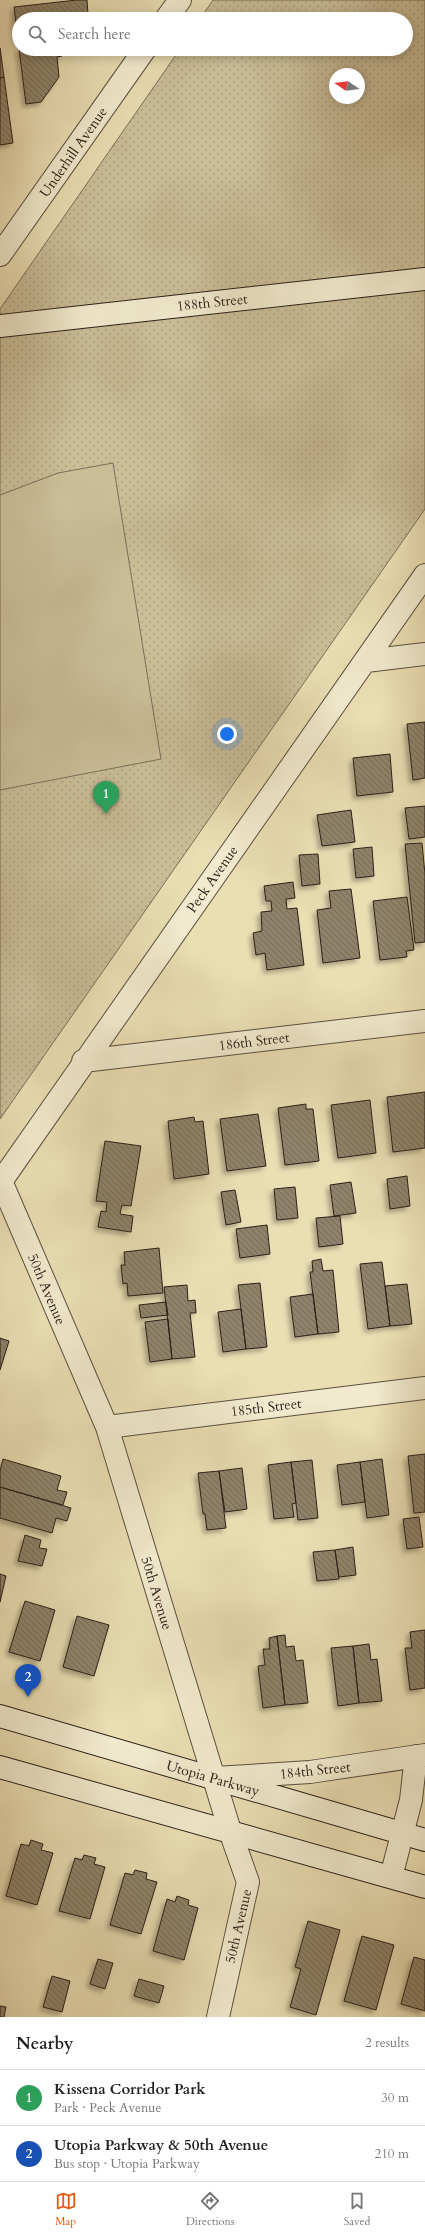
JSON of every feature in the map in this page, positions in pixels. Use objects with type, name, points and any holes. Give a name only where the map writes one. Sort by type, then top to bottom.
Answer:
[{"type":"street","points":[[171,12],[180,0]]},
{"type":"street","name":"Underhill Avenue","points":[[0,255],[140,56]]},
{"type":"street","name":"188th Street","points":[[0,326],[425,279]]},
{"type":"street","name":"Peck Avenue","points":[[0,1182],[425,575]]},
{"type":"street","points":[[366,661],[425,654]]},
{"type":"street","name":"186th Street","points":[[83,1062],[425,1021]]},
{"type":"street","name":"50th Avenue","points":[[0,1182],[107,1426],[230,1831],[248,1882],[218,2017]]},
{"type":"street","name":"185th Street","points":[[107,1426],[425,1388]]},
{"type":"street","name":"Utopia Parkway","points":[[0,1716],[425,1840]]},
{"type":"street","name":"184th Street","points":[[214,1778],[310,1772],[421,1756],[391,1877]]},
{"type":"street","points":[[0,1767],[425,1887]]},
{"type":"shaded area","points":[[213,0],[425,0],[425,509],[0,1119],[0,309],[175,56],[413,56],[413,12],[205,12]]},
{"type":"shaded area","points":[[113,463],[161,759],[0,790],[0,495],[58,473]]},
{"type":"building","points":[[87,0],[88,12],[15,12],[14,7]]},
{"type":"building","points":[[0,48],[4,77],[0,78]]},
{"type":"building","points":[[20,56],[62,56],[57,57],[59,77],[41,102],[26,104]]},
{"type":"building","points":[[4,77],[13,143],[0,145],[0,78]]},
{"type":"building","points":[[425,722],[425,778],[413,780],[407,724]]},
{"type":"building","points":[[390,754],[393,792],[357,796],[353,758]]},
{"type":"building","points":[[425,806],[425,837],[409,839],[405,808]]},
{"type":"building","points":[[351,810],[355,842],[322,846],[317,815]]},
{"type":"building","points":[[422,843],[425,874],[425,942],[415,943],[405,844]]},
{"type":"building","points":[[372,847],[374,876],[356,878],[353,849]]},
{"type":"building","points":[[318,854],[320,884],[302,886],[299,855]]},
{"type":"building","points":[[293,882],[295,898],[286,899],[287,909],[297,908],[304,965],[267,970],[265,953],[256,955],[253,933],[262,931],[261,912],[272,911],[271,901],[266,901],[264,886]]},
{"type":"building","points":[[351,889],[360,958],[323,963],[317,910],[331,908],[329,891]]},
{"type":"building","points":[[407,897],[414,950],[406,951],[407,957],[380,960],[373,901]]},
{"type":"building","points":[[425,1092],[425,1148],[393,1152],[387,1097]]},
{"type":"building","points":[[370,1100],[376,1153],[338,1158],[331,1105]]},
{"type":"building","points":[[306,1104],[306,1109],[313,1109],[319,1161],[285,1165],[278,1108]]},
{"type":"building","points":[[258,1114],[266,1166],[227,1171],[220,1119]]},
{"type":"building","points":[[194,1117],[195,1122],[203,1121],[209,1174],[174,1179],[168,1121]]},
{"type":"building","points":[[105,1141],[141,1146],[131,1206],[122,1205],[120,1214],[133,1216],[131,1232],[98,1227],[101,1211],[106,1212],[107,1202],[96,1201]]},
{"type":"building","points":[[407,1176],[410,1206],[390,1209],[387,1179]]},
{"type":"building","points":[[351,1182],[356,1213],[334,1216],[330,1185]]},
{"type":"building","points":[[295,1187],[298,1218],[277,1220],[274,1189]]},
{"type":"building","points":[[235,1190],[241,1222],[226,1225],[221,1192]]},
{"type":"building","points":[[340,1216],[343,1244],[319,1247],[316,1218]]},
{"type":"building","points":[[267,1225],[270,1254],[240,1258],[236,1229]]},
{"type":"building","points":[[159,1248],[163,1293],[128,1296],[127,1283],[123,1284],[121,1265],[125,1265],[124,1252]]},
{"type":"building","points":[[321,1259],[323,1271],[333,1270],[339,1332],[318,1334],[310,1272],[313,1272],[312,1261]]},
{"type":"building","points":[[382,1262],[390,1326],[368,1329],[360,1264]]},
{"type":"building","points":[[260,1283],[267,1347],[246,1349],[238,1285]]},
{"type":"building","points":[[407,1284],[412,1324],[390,1326],[385,1286]]},
{"type":"building","points":[[187,1285],[188,1301],[195,1300],[196,1313],[190,1313],[195,1357],[172,1359],[164,1287]]},
{"type":"building","points":[[313,1294],[318,1334],[295,1337],[290,1297]]},
{"type":"building","points":[[166,1302],[168,1315],[141,1318],[139,1305]]},
{"type":"building","points":[[241,1309],[246,1349],[223,1352],[218,1312]]},
{"type":"building","points":[[168,1319],[172,1359],[150,1362],[145,1322]]},
{"type":"building","points":[[0,1338],[9,1341],[0,1370]]},
{"type":"building","points":[[425,1454],[425,1512],[414,1513],[408,1456]]},
{"type":"building","points":[[3,1459],[61,1476],[57,1490],[67,1492],[63,1505],[0,1487],[0,1471]]},
{"type":"building","points":[[382,1459],[389,1515],[367,1518],[360,1462]]},
{"type":"building","points":[[312,1460],[318,1518],[298,1520],[291,1462]]},
{"type":"building","points":[[291,1462],[296,1503],[292,1504],[294,1517],[274,1519],[268,1465]]},
{"type":"building","points":[[360,1462],[365,1502],[342,1505],[337,1465]]},
{"type":"building","points":[[242,1468],[247,1509],[225,1512],[219,1471]]},
{"type":"building","points":[[219,1471],[226,1528],[207,1530],[205,1514],[203,1514],[198,1473]]},
{"type":"building","points":[[0,1487],[71,1508],[67,1521],[56,1518],[52,1533],[0,1518]]},
{"type":"building","points":[[419,1517],[423,1547],[407,1549],[403,1519]]},
{"type":"building","points":[[25,1535],[41,1540],[39,1548],[47,1549],[42,1566],[18,1561]]},
{"type":"building","points":[[353,1547],[356,1575],[339,1577],[335,1550]]},
{"type":"building","points":[[335,1550],[339,1579],[317,1581],[313,1552]]},
{"type":"building","points":[[0,1574],[6,1576],[0,1602]]},
{"type":"building","points":[[25,1601],[55,1610],[40,1661],[9,1652]]},
{"type":"building","points":[[77,1616],[109,1625],[94,1676],[63,1667]]},
{"type":"building","points":[[425,1630],[425,1688],[410,1690],[405,1648],[412,1648],[410,1632]]},
{"type":"building","points":[[285,1635],[286,1647],[294,1646],[296,1661],[303,1660],[308,1703],[285,1705],[277,1636]]},
{"type":"building","points":[[277,1636],[285,1705],[263,1708],[258,1666],[265,1665],[263,1649],[270,1649],[269,1638]]},
{"type":"building","points":[[369,1644],[371,1660],[377,1659],[382,1701],[359,1703],[353,1646]]},
{"type":"building","points":[[353,1646],[359,1703],[338,1706],[331,1648]]},
{"type":"building","points":[[31,1840],[43,1844],[41,1850],[53,1853],[37,1905],[6,1896],[21,1844],[29,1846]]},
{"type":"building","points":[[84,1855],[96,1858],[94,1864],[105,1867],[90,1919],[59,1911],[75,1858],[82,1860]]},
{"type":"building","points":[[135,1870],[147,1873],[146,1879],[157,1882],[141,1934],[110,1925],[125,1873],[133,1875]]},
{"type":"building","points":[[177,1896],[189,1900],[188,1905],[198,1908],[184,1960],[153,1951],[167,1899],[175,1902]]},
{"type":"building","points":[[308,1921],[340,1930],[316,2015],[290,2007],[301,1969],[295,1967]]},
{"type":"building","points":[[362,1936],[394,1945],[376,2010],[344,2001]]},
{"type":"building","points":[[414,1957],[425,1960],[425,2011],[401,2004]]},
{"type":"building","points":[[98,1959],[113,1963],[105,1989],[90,1984]]},
{"type":"building","points":[[52,1976],[70,1981],[62,2012],[43,2007]]},
{"type":"building","points":[[139,1979],[164,1986],[159,2003],[134,1996]]},
{"type":"building","points":[[0,2006],[6,2007],[4,2017],[0,2017]]},
{"type":"place","name":"Kissena Corridor Park","points":[[106,814]]},
{"type":"place","name":"Utopia Parkway & 50th Avenue","points":[[28,1697]]}]
